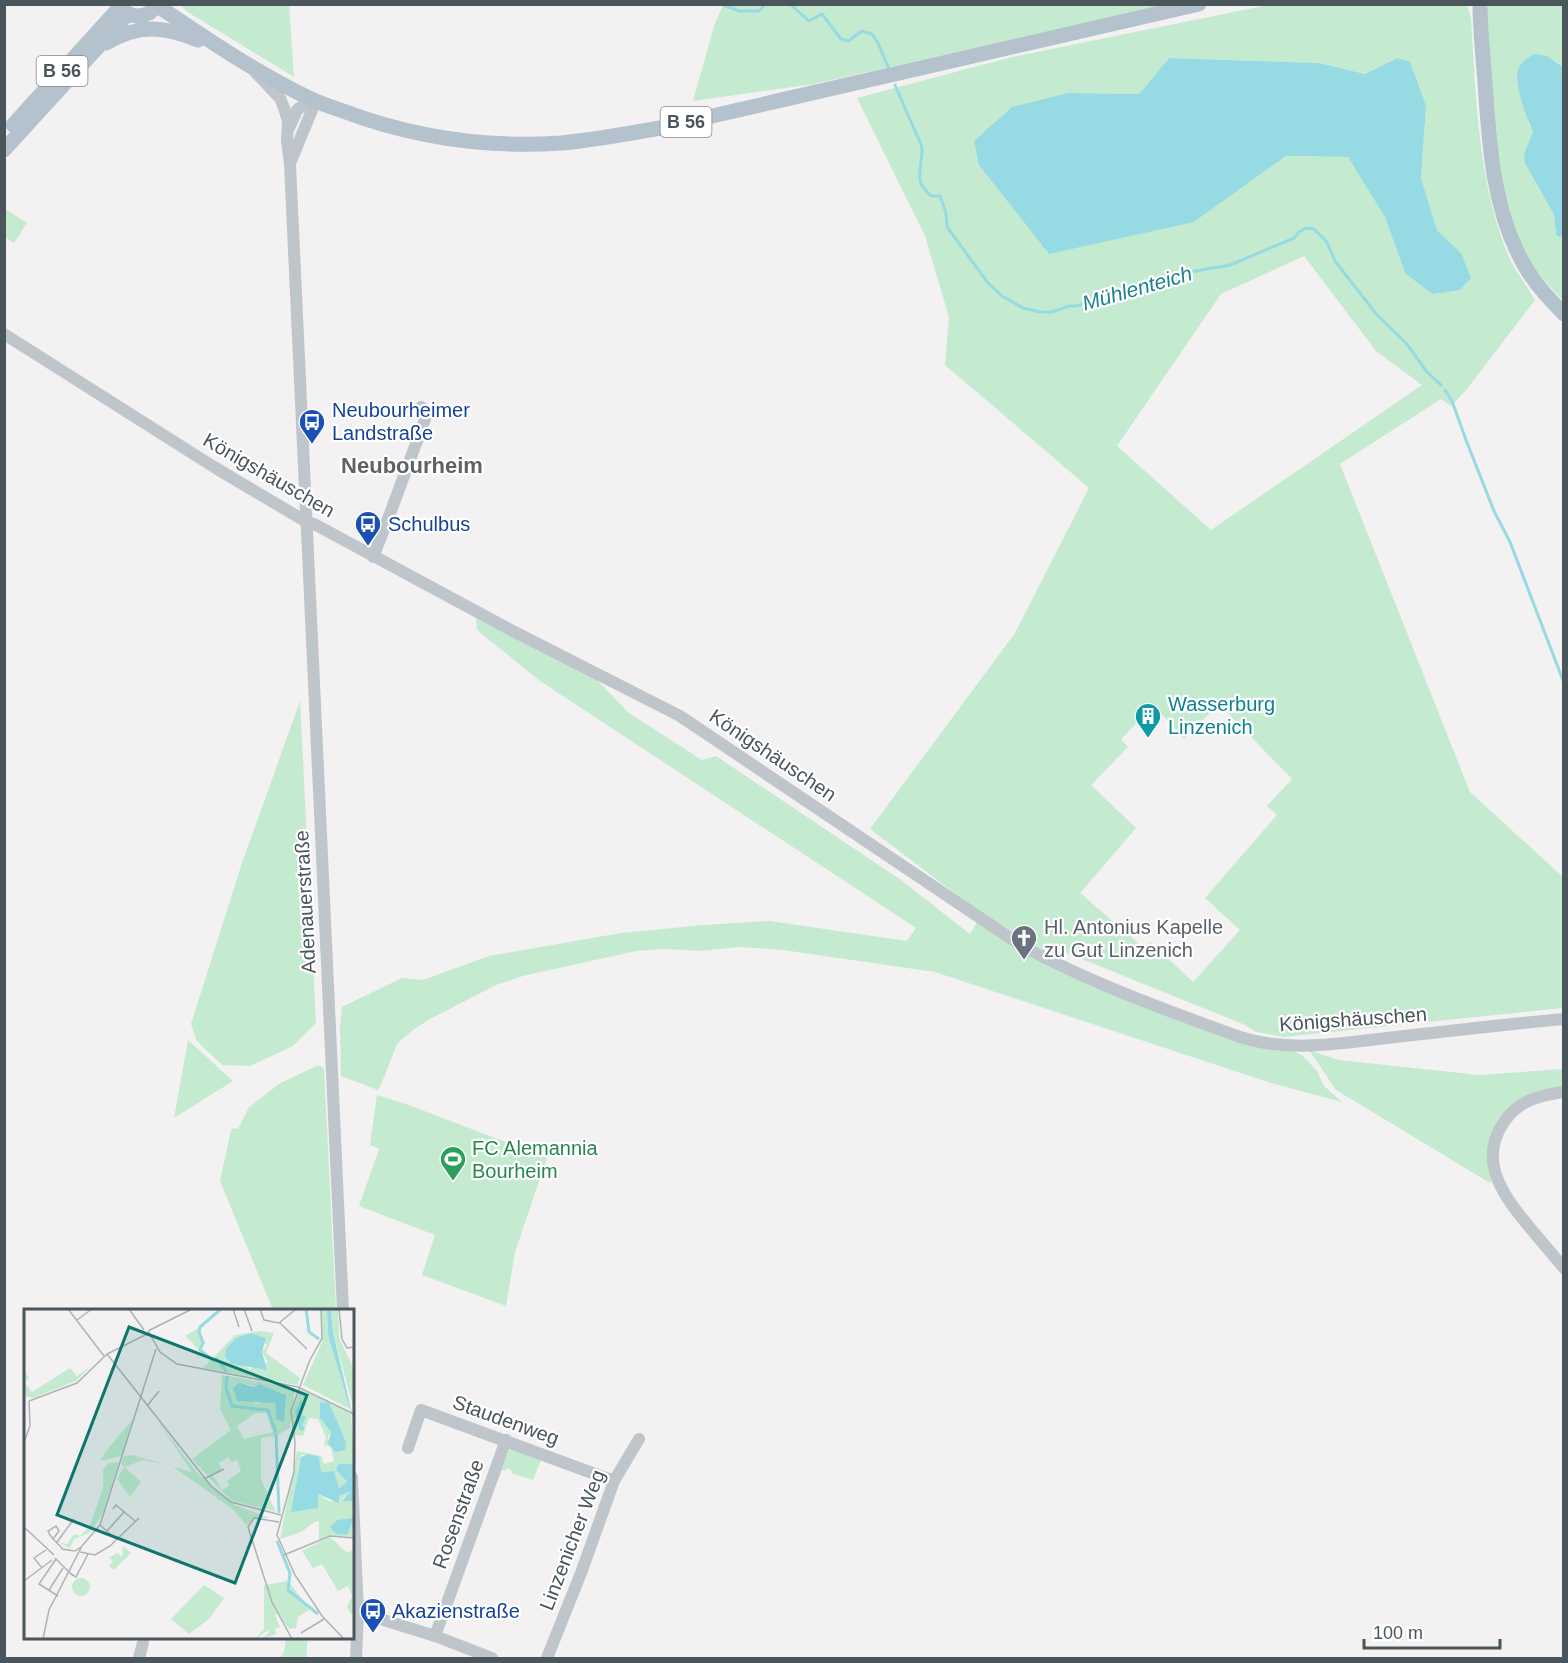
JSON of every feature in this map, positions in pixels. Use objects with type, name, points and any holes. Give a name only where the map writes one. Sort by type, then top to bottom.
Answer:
[{"type":"main road","name":"B 56","points":[[122,9],[134,16],[147,15],[158,5],[253,69],[311,99],[398,129],[477,143],[560,143],[660,128],[1199,4]]},
{"type":"main road","points":[[1479,6],[1488,134],[1493,173],[1503,214],[1526,268],[1563,314]]},
{"type":"main road","name":"B 56","points":[[4,150],[95,50],[122,9]]},
{"type":"main road","name":"B 56","points":[[4,135],[122,9]]},
{"type":"main road","points":[[95,50],[120,35],[148,28],[184,34],[223,50]]},
{"type":"street","name":"Adenauerstraße","points":[[253,69],[280,98],[288,129],[343,1309]]},
{"type":"street","points":[[288,129],[297,110],[311,99]]},
{"type":"street","points":[[290,164],[312,110],[311,99]]},
{"type":"street","name":"Königshäuschen","points":[[4,334],[214,467],[305,521],[680,716],[1018,944],[1104,985],[1240,1037],[1262,1043],[1288,1046],[1341,1044],[1563,1019]]},
{"type":"street","points":[[373,557],[427,414],[421,407]]},
{"type":"street","points":[[1563,1092],[1539,1095],[1511,1113],[1499,1130],[1494,1149],[1494,1171],[1500,1188],[1511,1206],[1563,1268]]},
{"type":"street","name":"Staudenweg","points":[[408,1448],[421,1410],[615,1480]]},
{"type":"street","name":"Linzenicher Weg","points":[[547,1659],[582,1573],[615,1480],[639,1438]]},
{"type":"street","name":"Rosenstraße","points":[[435,1636],[506,1440]]},
{"type":"street","points":[[354,1522],[358,1612],[356,1659]]},
{"type":"street","points":[[358,1612],[435,1636],[492,1659]]},
{"type":"street","points":[[139,1659],[143,1643]]},
{"type":"green space","points":[[181,5],[289,5],[294,77],[186,11]]},
{"type":"green space","points":[[723,5],[1181,5],[1100,20],[814,84],[693,101],[714,26]]},
{"type":"green space","points":[[1268,5],[1467,5],[1471,18],[1480,140],[1491,200],[1509,257],[1535,300],[1467,389],[1451,406],[1441,399],[1340,464],[1470,792],[1563,877],[1563,1008],[1284,1037],[1256,1032],[1243,1024],[1062,951],[1057,958],[981,913],[870,829],[1015,633],[1089,488],[945,365],[949,317],[925,236],[857,98],[1012,57]],"holes":[[[1169,58],[1319,63],[1365,74],[1397,58],[1426,106],[1421,178],[1437,230],[1461,253],[1405,273],[1385,217],[1349,157],[1286,156],[1194,222],[1068,93],[1139,94]],[[1304,256],[1376,351],[1422,385],[1211,530],[1117,446],[1221,294]],[[1219,704],[1292,779],[1267,806],[1277,815],[1205,898],[1240,930],[1193,982],[1151,942],[1144,948],[1080,893],[1136,828],[1091,785],[1128,747],[1121,739],[1154,706],[1184,739]]]},
{"type":"green space","points":[[1489,5],[1563,5],[1563,67],[1554,60],[1528,122],[1533,131],[1524,154],[1554,215],[1556,235],[1560,237],[1563,234],[1563,301],[1528,262],[1501,191],[1488,64],[1487,10]]},
{"type":"green space","points":[[5,209],[27,223],[14,243],[5,237]]},
{"type":"green space","points":[[476,617],[595,678],[629,713],[702,760],[716,756],[901,880],[970,934],[977,922],[1036,958],[1291,1050],[1302,1055],[1317,1071],[1324,1086],[1342,1102],[1271,1083],[935,972],[783,950],[739,947],[700,951],[666,949],[636,951],[523,976],[496,985],[413,1030],[397,1044],[378,1090],[341,1076],[342,1007],[402,978],[423,980],[489,956],[621,933],[770,921],[907,941],[916,928],[540,681],[477,630]]},
{"type":"green space","points":[[300,701],[316,1023],[293,1046],[250,1066],[222,1065],[197,1041],[191,1024],[241,866]]},
{"type":"green space","points":[[188,1040],[233,1081],[174,1118]]},
{"type":"green space","points":[[1309,1050],[1339,1060],[1479,1075],[1563,1069],[1563,1087],[1503,1118],[1490,1183],[1336,1090]]},
{"type":"green space","points":[[316,1066],[324,1069],[336,1309],[273,1309],[220,1181],[231,1130],[238,1129],[249,1107],[279,1084]]},
{"type":"green space","name":"FC Alemannia Bourheim","points":[[377,1095],[547,1158],[515,1252],[506,1306],[422,1275],[435,1235],[359,1206],[379,1149],[370,1145]]},
{"type":"green space","points":[[511,1449],[541,1460],[533,1480],[511,1473],[512,1470],[507,1468],[505,1471],[501,1470]]},
{"type":"green space","points":[[286,1639],[308,1639],[306,1658],[280,1658],[284,1652]]},
{"type":"water","points":[[1534,54],[1547,56],[1563,67],[1564,234],[1560,237],[1556,235],[1554,215],[1525,163],[1524,154],[1533,131],[1521,101],[1517,76],[1520,65]]},
{"type":"water","points":[[1169,58],[1319,63],[1365,74],[1397,58],[1410,62],[1426,106],[1421,178],[1437,230],[1461,253],[1471,278],[1460,290],[1432,294],[1405,273],[1385,217],[1348,157],[1286,156],[1194,222],[1049,254],[979,165],[974,141],[1012,107],[1068,93],[1139,94]]},
{"type":"waterway","name":"Mühlenteich","points":[[722,4],[739,11],[759,11],[763,4]]},
{"type":"waterway","name":"Mühlenteich","points":[[790,4],[809,21],[822,14],[841,39],[848,41],[862,31],[872,34],[889,69]]},
{"type":"waterway","name":"Mühlenteich","points":[[895,85],[922,147],[920,175],[922,186],[931,196],[940,196],[946,213],[947,227],[988,283],[1002,296],[1023,308],[1052,312],[1190,272],[1230,265],[1294,238],[1306,228],[1314,229],[1327,242],[1335,261],[1377,315],[1406,343],[1427,372],[1441,385]]},
{"type":"waterway","name":"Mühlenteich","points":[[1445,390],[1452,401],[1494,511],[1510,542],[1564,683]]},
{"type":"place","name":"Neubourheimer Landstraße","points":[[312,445]]},
{"type":"place","name":"Schulbus","points":[[368,547]]},
{"type":"place","name":"Wasserburg Linzenich","points":[[1148,739]]},
{"type":"place","name":"Hl. Antonius Kapelle zu Gut Linzenich","points":[[1024,961]]},
{"type":"place","name":"FC Alemannia Bourheim","points":[[453,1182]]},
{"type":"place","name":"Akazienstraße","points":[[373,1634]]},
{"type":"district","name":"Neubourheim","points":[[412,465]]}]
